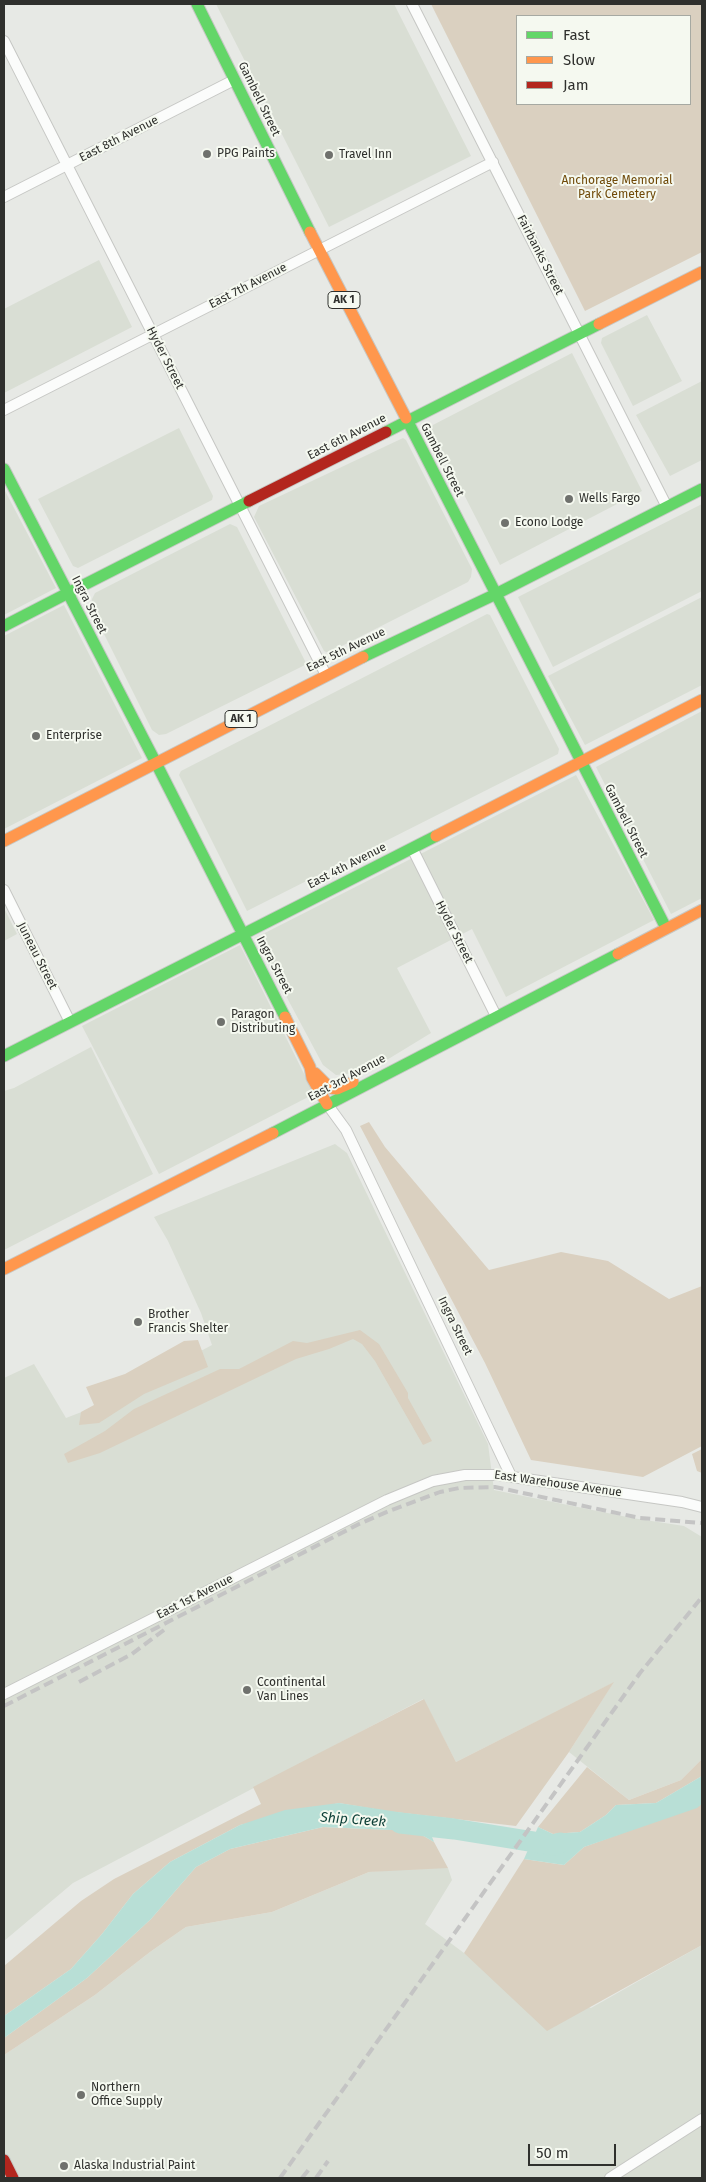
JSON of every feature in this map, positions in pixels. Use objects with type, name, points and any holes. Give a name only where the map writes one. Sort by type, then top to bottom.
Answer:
[{"type":"main road","name":"Gambell Street","points":[[197,4],[319,250],[666,928]]},
{"type":"main road","name":"East 6th Avenue","points":[[4,626],[702,272]]},
{"type":"main road","name":"Ingra Street","points":[[4,469],[310,1067],[312,1078],[328,1104]]},
{"type":"main road","name":"East 5th Avenue","points":[[4,841],[326,675],[496,594],[702,489]]},
{"type":"main road","name":"East 4th Avenue","points":[[4,1056],[702,700]]},
{"type":"main road","name":"East 3rd Avenue","points":[[4,1269],[702,910]]},
{"type":"main road","points":[[310,1067],[330,1088],[337,1089],[355,1081],[370,1082]]},
{"type":"main road","points":[[4,2160],[12,2178]]},
{"type":"street","name":"Fairbanks Street","points":[[412,4],[667,507]]},
{"type":"street","name":"Hyder Street","points":[[4,41],[326,675]]},
{"type":"street","name":"East 8th Avenue","points":[[4,197],[234,80]]},
{"type":"street","name":"East 7th Avenue","points":[[4,410],[493,162]]},
{"type":"street","name":"Hyder Street","points":[[412,848],[496,1016]]},
{"type":"street","name":"Juneau Street","points":[[4,890],[70,1022]]},
{"type":"street","name":"Ingra Street","points":[[328,1104],[346,1130],[511,1476]]},
{"type":"street","name":"East Warehouse Avenue","points":[[387,1500],[420,1485],[446,1478],[483,1474],[511,1476],[682,1502],[702,1507]]},
{"type":"street","name":"East 1st Avenue","points":[[4,1694],[387,1500]]},
{"type":"street","points":[[610,2178],[702,2119]]},
{"type":"shaded area","points":[[216,4],[394,4],[471,156],[329,227]]},
{"type":"shaded area","points":[[99,260],[132,327],[4,393],[4,309]]},
{"type":"shaded area","points":[[647,315],[682,381],[633,406],[601,343],[602,338]]},
{"type":"shaded area","points":[[572,353],[642,491],[500,565],[432,432],[431,426]]},
{"type":"shaded area","points":[[702,381],[702,460],[670,476],[636,415]]},
{"type":"shaded area","points":[[179,428],[213,496],[212,500],[78,568],[73,566],[38,499]]},
{"type":"shaded area","points":[[403,438],[406,440],[472,569],[471,577],[468,582],[328,653],[324,651],[254,517],[259,506]]},
{"type":"shaded area","points":[[4,489],[56,588],[4,615]]},
{"type":"shaded area","points":[[702,504],[702,591],[553,667],[518,597]]},
{"type":"shaded area","points":[[230,524],[237,527],[305,661],[305,665],[166,734],[159,735],[152,730],[95,616],[91,606],[92,599],[95,593]]},
{"type":"shaded area","points":[[702,597],[702,685],[585,745],[548,676]]},
{"type":"shaded area","points":[[64,605],[142,758],[4,829],[4,636]]},
{"type":"shaded area","points":[[487,614],[490,615],[559,749],[558,754],[247,911],[179,775],[181,771]]},
{"type":"shaded area","points":[[702,711],[702,898],[671,914],[596,767]]},
{"type":"shaded area","points":[[576,775],[654,920],[506,997],[472,929],[397,968],[431,1033],[367,1072],[336,1075],[323,1065],[255,938]]},
{"type":"shaded area","points":[[4,908],[17,934],[4,941]]},
{"type":"shaded area","points":[[240,945],[314,1094],[159,1174],[82,1026]]},
{"type":"shaded area","points":[[91,1047],[153,1174],[4,1250],[4,1091],[14,1088]]},
{"type":"shaded area","points":[[335,1144],[347,1153],[488,1444],[494,1490],[632,1518],[684,1526],[702,1537],[702,1759],[681,1780],[629,1800],[569,1752],[613,1683],[456,1762],[423,1699],[73,1883],[4,1941],[4,1378],[34,1364],[66,1418],[97,1406],[212,1345],[201,1313],[168,1241],[154,1217]]},
{"type":"shaded area","points":[[427,1867],[448,1868],[452,1880],[425,1924],[464,1953],[591,2008],[702,1945],[702,2178],[4,2178],[4,2055],[95,1995],[150,1952],[186,1927],[272,1912],[369,1872]]},
{"type":"green space","name":"Anchorage Memorial Park Cemetery","points":[[431,4],[702,4],[702,252],[585,311]]},
{"type":"green space","points":[[369,1122],[385,1147],[489,1270],[561,1252],[608,1261],[669,1299],[702,1286],[702,1446],[643,1477],[531,1460],[485,1363],[360,1126]]},
{"type":"green space","points":[[360,1330],[379,1344],[408,1393],[408,1398],[432,1441],[423,1445],[375,1361],[362,1344],[353,1339],[296,1359],[100,1453],[68,1463],[64,1454],[105,1431],[134,1409],[220,1369],[239,1369],[293,1341],[307,1343]]},
{"type":"green space","points":[[198,1340],[208,1367],[144,1394],[99,1423],[79,1425],[81,1412],[94,1405],[86,1387],[125,1374],[184,1341]]},
{"type":"green space","points":[[702,1449],[702,1473],[697,1471],[692,1454]]},
{"type":"green space","points":[[614,1682],[569,1752],[516,1826],[386,1811],[339,1803],[240,1825],[170,1862],[133,1894],[102,1934],[71,1969],[4,2016],[4,1966],[81,1901],[114,1879],[261,1804],[253,1787],[424,1699],[456,1762]]},
{"type":"green space","points":[[702,1759],[702,1776],[656,1803],[616,1805],[606,1815],[580,1832],[553,1834],[538,1827],[587,1767],[629,1800],[681,1780]]},
{"type":"green space","points":[[702,1804],[702,1945],[547,2031],[464,1953],[524,1859],[564,1865],[584,1847]]},
{"type":"green space","points":[[323,1827],[415,1831],[434,1842],[448,1868],[369,1872],[272,1912],[186,1927],[150,1952],[95,1995],[4,2055],[4,2038],[87,1978],[151,1919],[196,1867],[230,1849]]},
{"type":"water","points":[[702,1776],[702,1804],[697,1808],[584,1847],[564,1865],[524,1859],[538,1827],[553,1834],[580,1832],[606,1815],[616,1805],[656,1803]]},
{"type":"water","points":[[339,1803],[424,1816],[434,1842],[415,1831],[323,1827],[230,1849],[196,1867],[151,1919],[87,1978],[4,2038],[4,2016],[71,1969],[102,1934],[133,1894],[170,1862],[240,1825],[285,1810]]},
{"type":"waterway","name":"Ship Creek","points":[[400,1823],[454,1829],[553,1845],[560,1843]]},
{"type":"railway","points":[[4,1706],[359,1524],[440,1492],[459,1488],[495,1487],[640,1518],[702,1523]]},
{"type":"railway","points":[[280,2178],[640,1673],[702,1597]]},
{"type":"railway","points":[[79,1682],[132,1654],[164,1630]]},
{"type":"railway","points":[[316,2178],[328,2161]]},
{"type":"railway","points":[[302,2178],[310,2168]]},
{"type":"traffic: fast","points":[[197,4],[310,232]]},
{"type":"traffic: fast","points":[[386,432],[599,324]]},
{"type":"traffic: fast","points":[[363,657],[496,594],[406,418]]},
{"type":"traffic: fast","points":[[4,469],[68,593],[4,626]]},
{"type":"traffic: fast","points":[[496,594],[702,489]]},
{"type":"traffic: fast","points":[[156,763],[68,593],[249,501]]},
{"type":"traffic: fast","points":[[496,594],[666,928]]},
{"type":"traffic: fast","points":[[156,763],[285,1017]]},
{"type":"traffic: fast","points":[[4,1056],[436,836]]},
{"type":"traffic: fast","points":[[273,1133],[618,954]]},
{"type":"traffic: slow","points":[[310,232],[406,418]]},
{"type":"traffic: slow","points":[[599,324],[702,272]]},
{"type":"traffic: slow","points":[[4,841],[363,657]]},
{"type":"traffic: slow","points":[[436,836],[702,700]]},
{"type":"traffic: slow","points":[[618,954],[702,910]]},
{"type":"traffic: slow","points":[[285,1017],[310,1067],[312,1078],[327,1104]]},
{"type":"traffic: slow","points":[[315,1073],[330,1088],[337,1089],[353,1082]]},
{"type":"traffic: slow","points":[[4,1269],[273,1133]]},
{"type":"traffic: jam","points":[[249,501],[386,432]]},
{"type":"traffic: jam","points":[[4,2160],[13,2178]]},
{"type":"place","name":"PPG Paints","points":[[207,154]]},
{"type":"place","name":"Travel Inn","points":[[329,155]]},
{"type":"place","name":"Wells Fargo","points":[[569,499]]},
{"type":"place","name":"Econo Lodge","points":[[505,523]]},
{"type":"place","name":"Enterprise","points":[[36,736]]},
{"type":"place","name":"Paragon Distributing","points":[[221,1022]]},
{"type":"place","name":"Brother Francis Shelter","points":[[138,1322]]},
{"type":"place","name":"Ccontinental Van Lines","points":[[247,1690]]},
{"type":"place","name":"Northern Office Supply","points":[[81,2095]]},
{"type":"place","name":"Alaska Industrial Paint","points":[[64,2166]]}]
